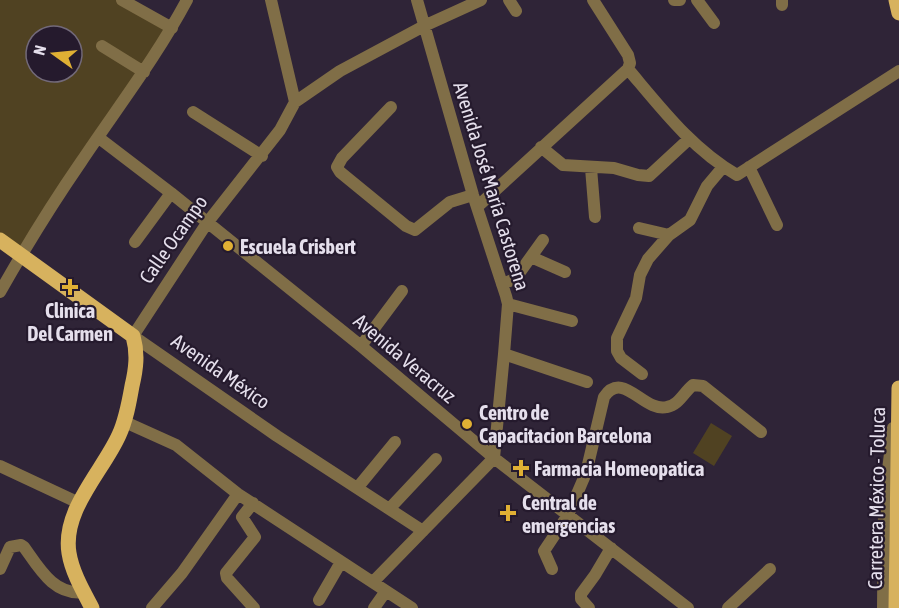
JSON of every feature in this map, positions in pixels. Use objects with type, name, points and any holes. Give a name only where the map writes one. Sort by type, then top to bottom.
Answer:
[{"type":"main road","points":[[896,0],[899,14]]},
{"type":"main road","name":"Avenida México","points":[[0,240],[133,336]]},
{"type":"main road","points":[[92,608],[69,552],[72,523],[79,503],[125,422],[137,359],[133,336]]},
{"type":"main road","name":"Carretera México - Toluca","points":[[896,608],[899,388]]},
{"type":"street","points":[[122,0],[172,28]]},
{"type":"street","points":[[0,292],[21,255],[144,72],[187,0]]},
{"type":"street","points":[[271,0],[295,102]]},
{"type":"street","name":"Avenida José María Castorena","points":[[417,0],[475,201],[508,304],[494,458]]},
{"type":"street","name":"Calle Ocampo","points":[[133,336],[207,223],[262,156],[288,117],[295,102],[340,71],[424,26],[481,0]]},
{"type":"street","points":[[509,0],[516,11]]},
{"type":"street","points":[[593,0],[622,44],[629,64],[689,139],[736,175],[899,71]]},
{"type":"street","points":[[674,0],[680,0]]},
{"type":"street","points":[[696,0],[714,23]]},
{"type":"street","points":[[102,46],[144,72]]},
{"type":"street","points":[[391,107],[342,158],[337,167],[340,172],[406,226],[415,230],[450,202],[475,201],[541,147],[629,64]]},
{"type":"street","points":[[193,112],[262,156]]},
{"type":"street","name":"Avenida Veracruz","points":[[99,138],[361,346],[494,458],[688,608]]},
{"type":"street","points":[[541,147],[563,165],[614,168],[649,176],[689,139]]},
{"type":"street","points":[[642,374],[621,358],[617,351],[617,338],[636,298],[640,275],[648,259],[669,235],[690,220],[707,186],[723,167]]},
{"type":"street","points":[[748,167],[777,225]]},
{"type":"street","points":[[591,168],[595,216]]},
{"type":"street","points":[[135,242],[171,193]]},
{"type":"street","points":[[639,228],[669,235]]},
{"type":"street","points":[[502,284],[514,279],[543,240]]},
{"type":"street","points":[[531,257],[565,272]]},
{"type":"street","points":[[361,346],[402,291]]},
{"type":"street","points":[[508,304],[572,321]]},
{"type":"street","name":"Avenida México","points":[[133,336],[277,436],[423,531]]},
{"type":"street","points":[[504,354],[586,382]]},
{"type":"street","points":[[552,569],[544,551],[568,515],[586,473],[604,397],[609,390],[622,387],[657,407],[664,408],[673,405],[693,386],[703,386],[761,432]]},
{"type":"street","points":[[883,608],[884,504],[899,388]]},
{"type":"street","points":[[125,422],[177,445],[238,494],[412,608]]},
{"type":"street","points":[[358,487],[395,442]]},
{"type":"street","points":[[373,582],[494,458]]},
{"type":"street","points":[[390,508],[436,459]]},
{"type":"street","points":[[0,466],[79,503]]},
{"type":"street","points":[[152,608],[182,573],[238,494]]},
{"type":"street","points":[[252,503],[242,517],[255,537],[226,573],[227,578],[254,608]]},
{"type":"street","points":[[0,569],[10,547],[21,544],[48,579],[62,589],[73,593],[84,592]]},
{"type":"street","points":[[590,608],[581,599],[581,594],[611,548]]},
{"type":"street","points":[[319,600],[341,562]]},
{"type":"street","points":[[728,608],[770,569]]},
{"type":"street","points":[[374,608],[386,591]]},
{"type":"shaded area","points":[[0,0],[117,0],[169,27],[21,255],[0,240]]},
{"type":"shaded area","points":[[711,423],[732,436],[714,466],[693,453]]},
{"type":"place","name":"Escuela Crisbert","points":[[228,246]]},
{"type":"place","name":"Clinica Del Carmen","points":[[70,287]]},
{"type":"place","name":"Centro de Capacitacion Barcelona","points":[[467,424]]},
{"type":"place","name":"Farmacia Homeopatica","points":[[521,468]]},
{"type":"place","name":"Central de emergencias","points":[[508,513]]}]
